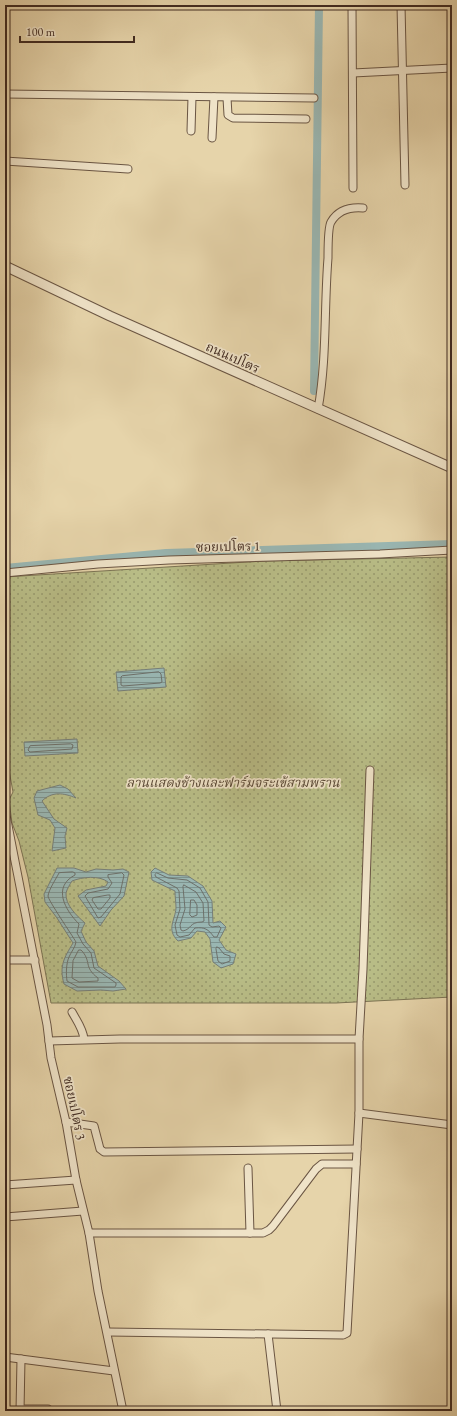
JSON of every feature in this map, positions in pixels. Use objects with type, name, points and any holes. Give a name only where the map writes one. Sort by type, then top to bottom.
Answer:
[{"type":"street","points":[[352,5],[353,188]]},
{"type":"street","points":[[401,5],[405,185]]},
{"type":"street","points":[[452,5],[452,13]]},
{"type":"street","points":[[353,73],[452,68]]},
{"type":"street","points":[[5,94],[314,98]]},
{"type":"street","points":[[191,131],[192,97]]},
{"type":"street","points":[[212,138],[214,97]]},
{"type":"street","points":[[227,98],[228,115],[233,118],[306,119]]},
{"type":"street","points":[[5,161],[128,169]]},
{"type":"street","points":[[318,409],[322,386],[326,277],[330,222],[338,214],[349,208],[363,208]]},
{"type":"street","name":"ถนนเปโตร","points":[[5,266],[106,314],[452,468]]},
{"type":"street","name":"ซอยเปโตร 1","points":[[5,573],[98,564],[169,560],[380,554],[452,550]]},
{"type":"street","points":[[108,1332],[343,1335],[347,1333],[359,1113],[358,1039],[363,969],[370,770]]},
{"type":"street","name":"ซอยเปโตร 3","points":[[5,810],[51,1058],[66,1122],[76,1180],[89,1233],[98,1291],[108,1332],[114,1371],[123,1411]]},
{"type":"street","points":[[5,960],[34,960]]},
{"type":"street","points":[[72,1012],[83,1032],[84,1040]]},
{"type":"street","points":[[49,1041],[358,1039]]},
{"type":"street","points":[[359,1113],[452,1125]]},
{"type":"street","points":[[66,1122],[94,1126],[100,1149],[104,1152],[357,1149]]},
{"type":"street","points":[[89,1233],[263,1233],[269,1230],[316,1169],[322,1164],[356,1164]]},
{"type":"street","points":[[248,1168],[250,1233]]},
{"type":"street","points":[[5,1185],[76,1180]]},
{"type":"street","points":[[5,1217],[83,1211]]},
{"type":"street","points":[[268,1334],[277,1411]]},
{"type":"street","points":[[5,1357],[114,1371]]},
{"type":"street","points":[[21,1359],[20,1410],[48,1410]]},
{"type":"green space","name":"ลานแสดงช้างและฟาร์มจระเข้สามพราน","points":[[452,557],[452,997],[336,1003],[51,1003],[28,877],[19,841],[12,823],[9,800],[13,792],[5,748],[5,577],[264,561]]},
{"type":"water","points":[[164,668],[166,687],[118,691],[116,672]]},
{"type":"water","points":[[77,739],[78,753],[25,756],[24,742]]},
{"type":"water","points":[[60,785],[68,789],[76,798],[67,795],[54,794],[42,801],[54,819],[67,828],[65,836],[66,848],[52,851],[55,828],[50,820],[38,815],[34,798],[37,791]]},
{"type":"water","points":[[57,868],[74,868],[86,872],[96,869],[123,869],[129,872],[124,896],[111,910],[100,926],[78,896],[86,890],[106,886],[108,882],[100,878],[85,878],[72,881],[66,893],[69,906],[85,923],[81,931],[86,942],[94,951],[98,966],[119,981],[126,989],[113,991],[77,991],[64,984],[62,972],[63,962],[73,943],[45,902],[44,894]]},
{"type":"water","points":[[155,868],[169,875],[188,876],[203,886],[212,901],[213,923],[220,921],[226,927],[219,940],[226,950],[236,954],[233,964],[221,968],[213,962],[210,939],[205,932],[197,931],[191,938],[178,941],[174,937],[172,933],[172,925],[176,908],[175,891],[152,880],[151,872]]},
{"type":"waterway","points":[[314,391],[319,5]]},
{"type":"waterway","points":[[5,568],[166,553],[452,544]]}]
